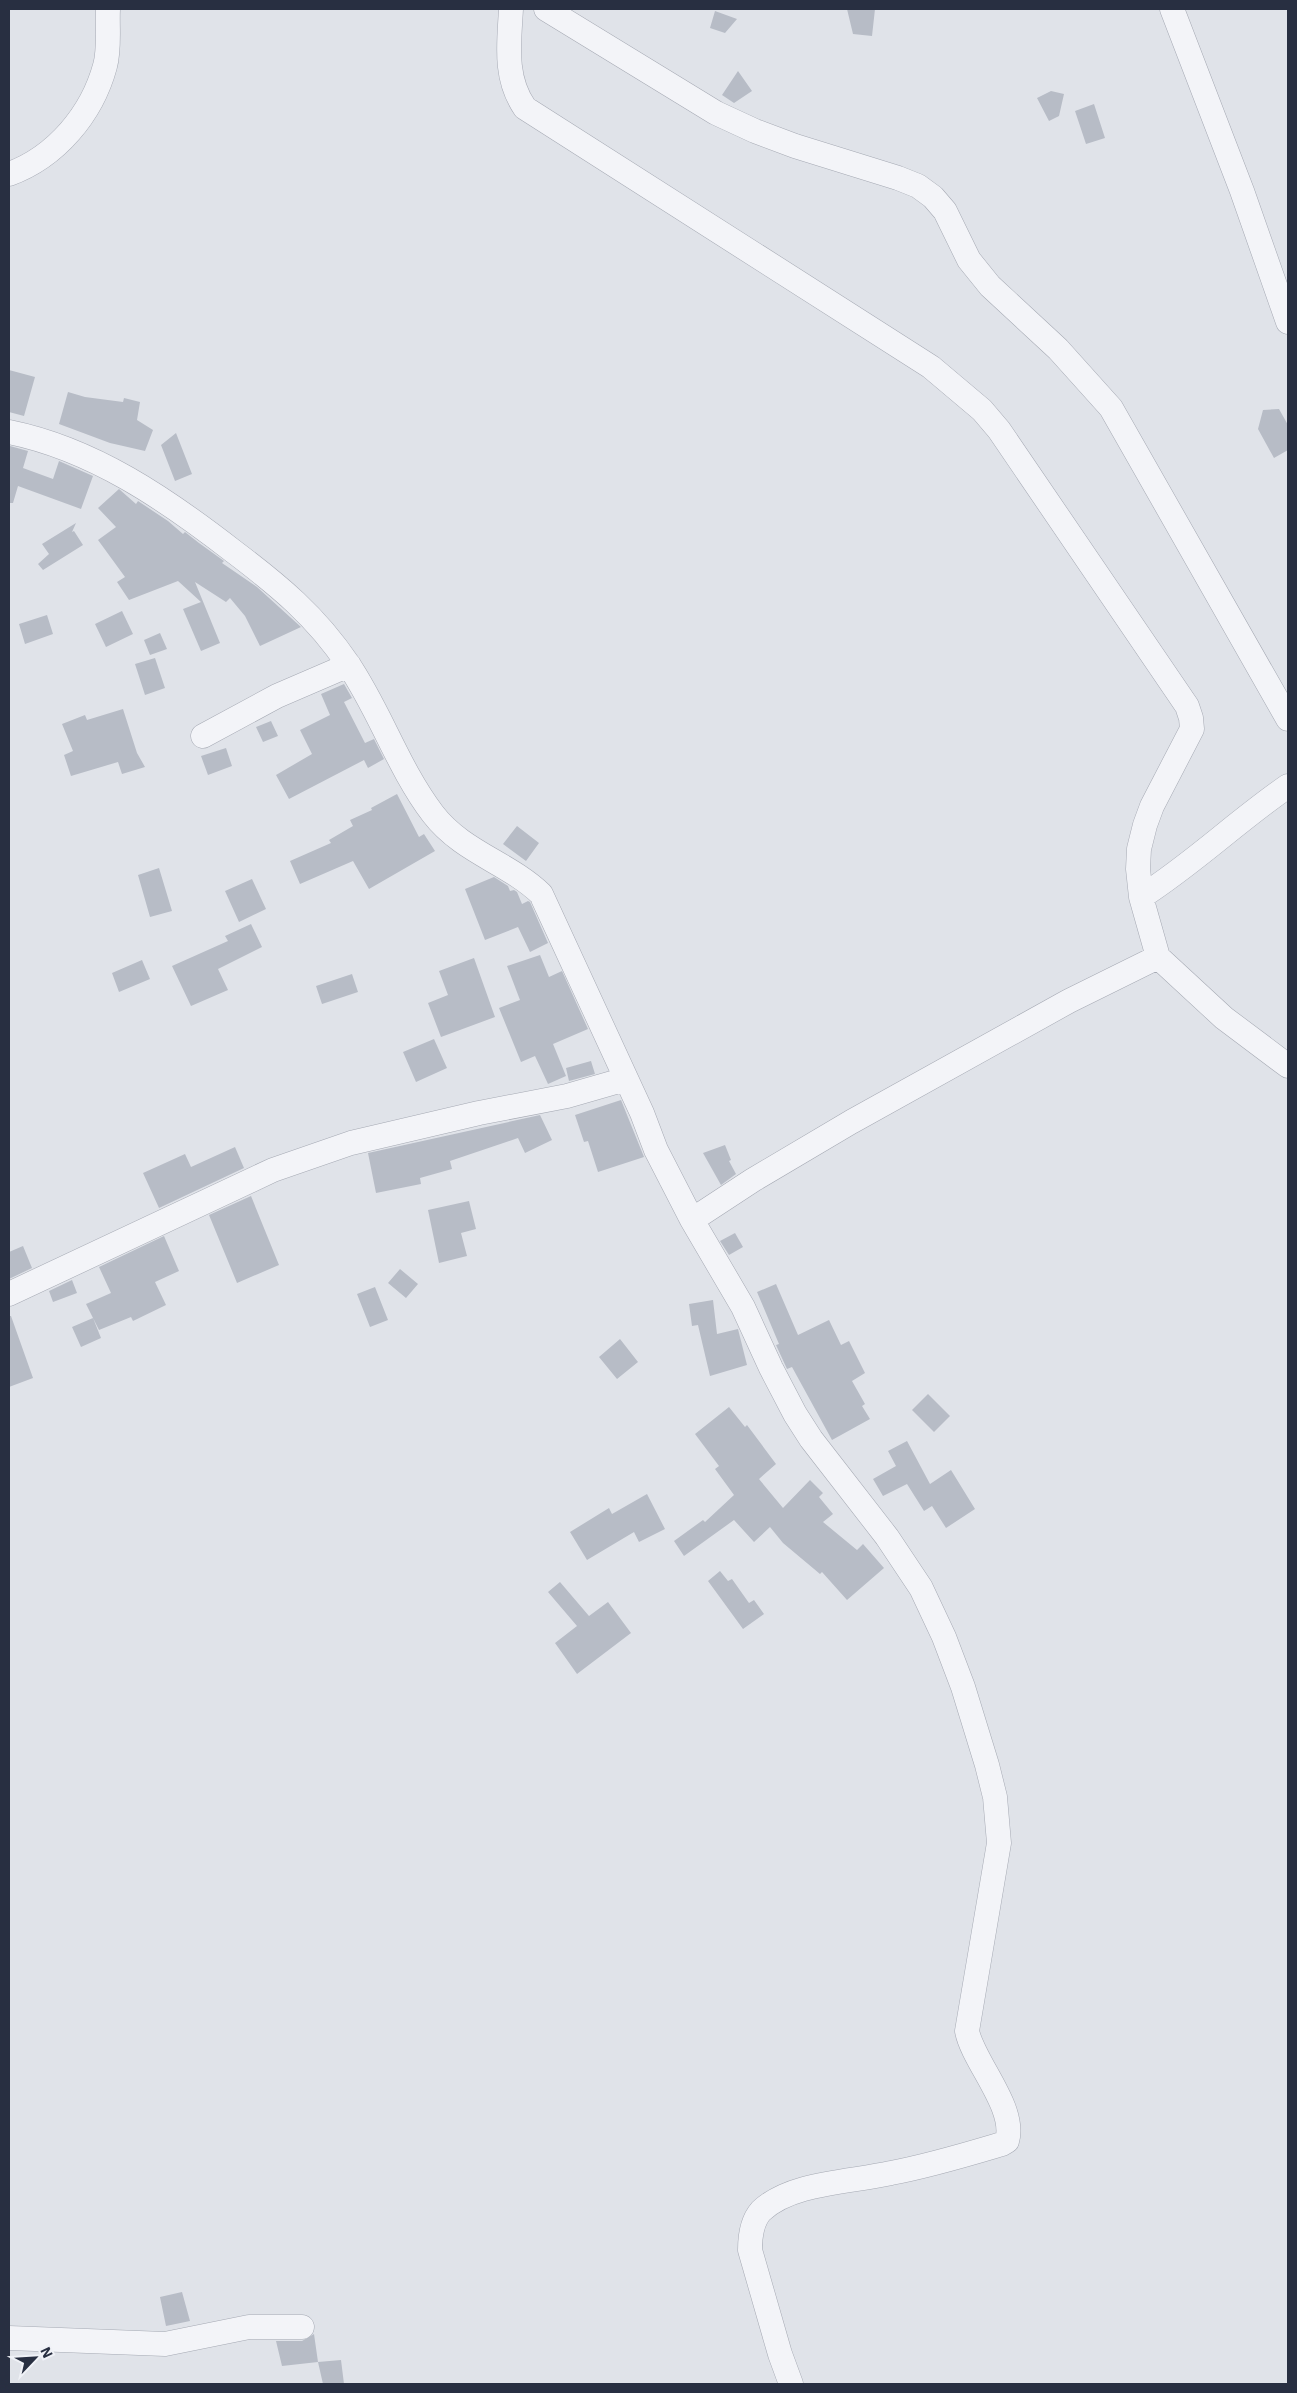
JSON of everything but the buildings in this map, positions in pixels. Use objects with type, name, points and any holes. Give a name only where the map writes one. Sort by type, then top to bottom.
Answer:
[{"type":"street","points":[[9,174],[39,159],[60,142],[82,117],[105,66],[108,9]]},
{"type":"street","points":[[512,9],[510,76],[515,94],[525,108],[931,367],[982,410],[1017,454],[1187,706],[1191,718],[1192,729],[1152,806],[1139,849],[1138,869],[1141,896],[1158,957],[1217,1012],[1288,1066]]},
{"type":"street","points":[[546,9],[716,113],[755,131],[795,146],[898,178],[918,186],[933,197],[945,211],[969,260],[990,286],[1058,349],[1110,408],[1288,719]]},
{"type":"street","points":[[1172,9],[1242,191],[1288,322]]},
{"type":"street","points":[[9,432],[28,436],[77,454],[160,496],[283,589],[328,635],[349,665],[406,771],[434,815],[450,832],[470,848],[526,879],[542,894],[642,1113],[656,1150],[692,1220],[743,1307],[770,1368],[811,1439],[887,1536],[921,1588],[944,1637],[966,1695],[987,1765],[996,1816],[998,1843],[967,2031],[972,2049],[999,2096],[1008,2130],[1007,2141],[933,2164],[843,2182],[809,2186],[778,2200],[762,2211],[756,2218],[750,2238],[750,2250],[780,2354],[791,2384]]},
{"type":"street","points":[[203,736],[277,696],[349,665]]},
{"type":"street","points":[[1141,896],[1176,874],[1288,786]]},
{"type":"street","points":[[692,1220],[768,1171],[851,1122],[1069,1002],[1158,957]]},
{"type":"street","points":[[9,1294],[272,1170],[313,1155],[351,1143],[566,1096],[626,1079]]},
{"type":"street","points":[[9,2338],[165,2344],[249,2327],[302,2327]]}]
